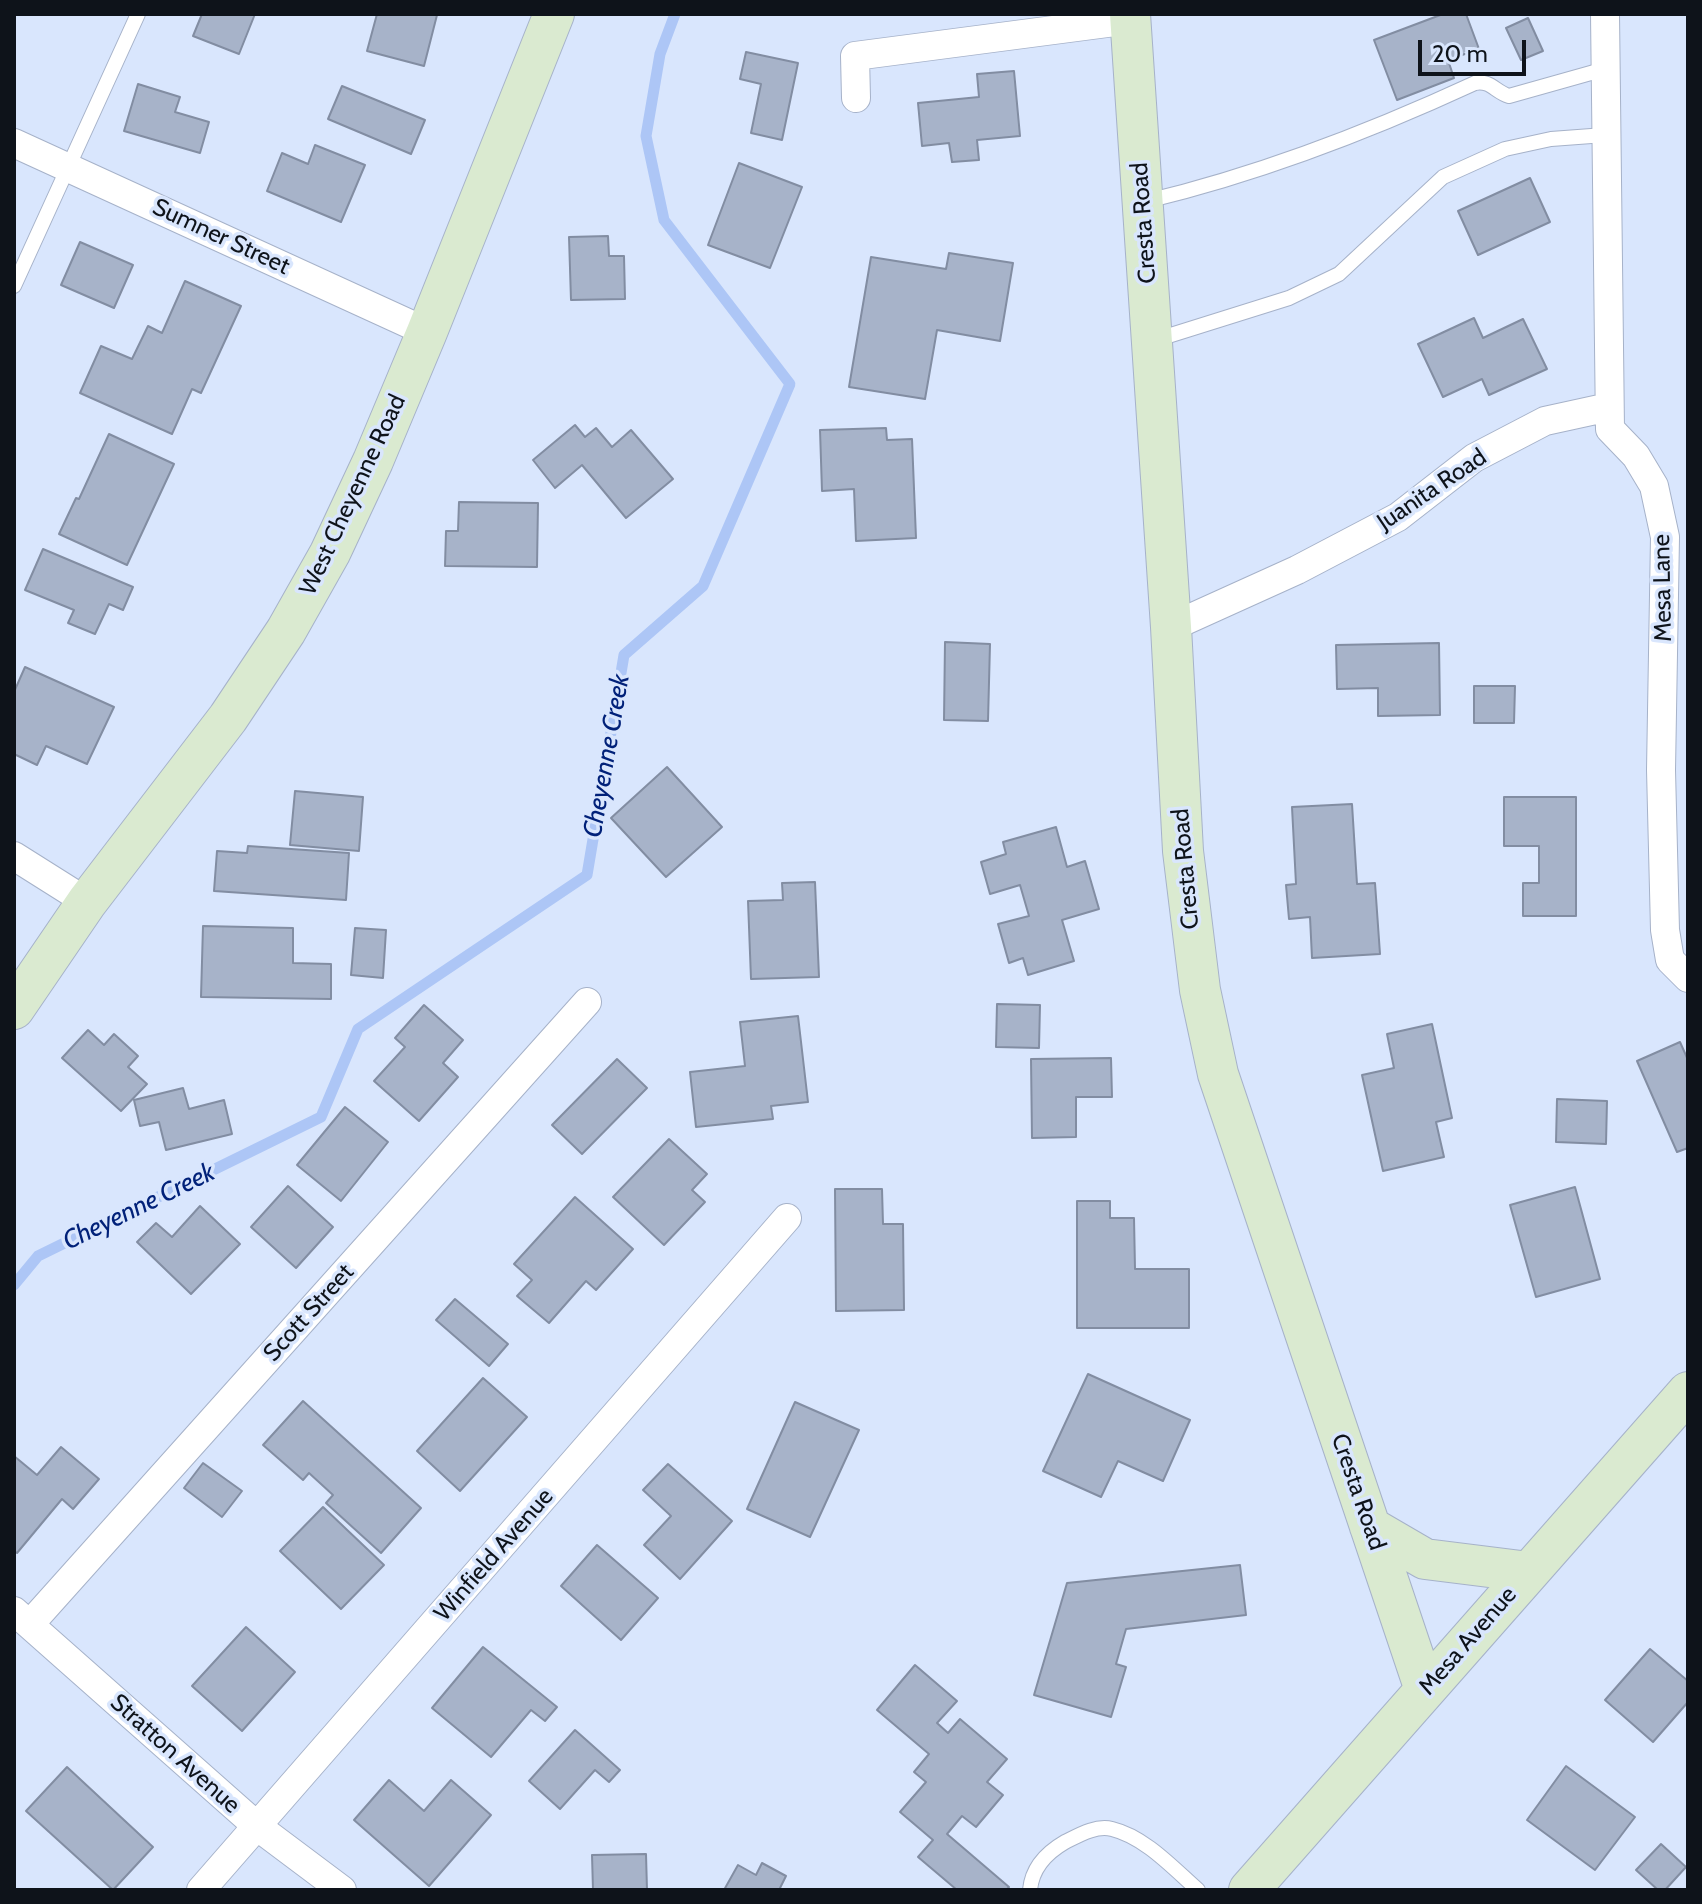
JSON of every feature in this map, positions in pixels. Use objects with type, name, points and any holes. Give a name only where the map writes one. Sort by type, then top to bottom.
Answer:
[{"type":"main road","name":"West Cheyenne Road","points":[[14,1009],[87,902],[228,718],[286,631],[330,553],[427,332],[554,14]]},
{"type":"main road","name":"Cresta Road","points":[[1130,17],[1183,851],[1200,990],[1218,1074],[1425,1690]]},
{"type":"main road","name":"Mesa Avenue","points":[[1249,1890],[1688,1392]]},
{"type":"main road","points":[[1370,1527],[1425,1559],[1529,1572]]},
{"type":"street","name":"Mesa Lane","points":[[1605,14],[1610,429],[1636,456],[1654,486],[1665,537],[1661,770],[1665,930],[1670,960],[1688,978]]},
{"type":"street","points":[[856,98],[855,56],[1130,17]]},
{"type":"street","name":"Sumner Street","points":[[14,143],[427,332]]},
{"type":"street","name":"Juanita Road","points":[[1171,627],[1297,570],[1398,517],[1474,458],[1545,421],[1609,407]]},
{"type":"street","points":[[14,856],[87,902]]},
{"type":"street","name":"Scott Street","points":[[22,1618],[587,1002]]},
{"type":"street","name":"Winfield Avenue","points":[[201,1890],[787,1218]]},
{"type":"street","name":"Stratton Avenue","points":[[22,1618],[258,1827],[342,1890]]},
{"type":"lane","points":[[14,286],[138,14]]},
{"type":"lane","points":[[1143,202],[1210,186],[1294,158],[1405,115],[1475,83],[1484,81],[1492,84],[1502,94],[1509,96],[1605,69]]},
{"type":"lane","points":[[1152,341],[1289,298],[1339,274],[1443,177],[1505,149],[1551,139],[1605,135]]},
{"type":"lane","points":[[1030,1890],[1031,1876],[1050,1850],[1086,1831],[1110,1828],[1146,1846],[1198,1890]]},
{"type":"building","points":[[202,14],[255,14],[239,54],[193,36]]},
{"type":"building","points":[[377,14],[437,15],[424,66],[367,51]]},
{"type":"building","points":[[1443,14],[1466,14],[1479,49],[1448,60],[1454,78],[1397,100],[1374,40]]},
{"type":"building","points":[[1528,18],[1543,51],[1521,60],[1506,28]]},
{"type":"building","points":[[746,52],[798,63],[782,140],[751,133],[761,84],[740,79]]},
{"type":"building","points":[[1014,71],[1020,136],[977,140],[979,160],[952,162],[949,143],[922,146],[918,103],[979,97],[977,74]]},
{"type":"building","points":[[138,84],[180,97],[175,112],[209,122],[200,153],[124,131]]},
{"type":"building","points":[[342,86],[425,120],[411,154],[328,119]]},
{"type":"building","points":[[315,145],[365,165],[341,222],[267,191],[282,153],[308,164]]},
{"type":"building","points":[[739,163],[802,187],[770,268],[708,245]]},
{"type":"building","points":[[1530,178],[1550,222],[1478,255],[1458,211]]},
{"type":"building","points":[[608,236],[609,256],[624,256],[625,299],[571,300],[569,237]]},
{"type":"building","points":[[80,242],[133,265],[114,308],[61,285]]},
{"type":"building","points":[[949,253],[1013,263],[1000,341],[937,330],[925,399],[849,387],[871,257],[946,269]]},
{"type":"building","points":[[185,281],[241,306],[201,393],[192,389],[172,434],[80,393],[101,346],[132,359],[148,326],[162,333]]},
{"type":"building","points":[[1474,318],[1483,338],[1523,319],[1547,369],[1489,395],[1482,379],[1443,397],[1418,344]]},
{"type":"building","points":[[575,425],[585,437],[596,428],[612,447],[631,430],[673,479],[626,518],[582,465],[555,488],[533,460]]},
{"type":"building","points":[[886,428],[887,440],[912,439],[916,538],[856,541],[854,489],[822,491],[820,430]]},
{"type":"building","points":[[109,434],[174,464],[127,565],[59,534]]},
{"type":"building","points":[[459,502],[538,503],[537,567],[445,566],[446,531],[458,531]]},
{"type":"building","points":[[43,549],[133,587],[123,610],[109,604],[95,634],[68,623],[74,610],[25,590]]},
{"type":"building","points":[[945,642],[990,644],[988,721],[944,720]]},
{"type":"building","points":[[1439,643],[1440,715],[1378,716],[1378,688],[1337,689],[1336,645]]},
{"type":"building","points":[[25,667],[114,707],[87,764],[46,746],[37,765],[14,754],[14,692]]},
{"type":"building","points":[[1474,686],[1515,686],[1514,723],[1474,723]]},
{"type":"building","points":[[667,767],[722,827],[666,877],[611,818]]},
{"type":"building","points":[[295,791],[363,797],[359,851],[290,845]]},
{"type":"building","points":[[1504,797],[1576,797],[1576,916],[1523,916],[1523,883],[1539,883],[1539,846],[1504,846]]},
{"type":"building","points":[[1352,804],[1357,884],[1375,883],[1380,954],[1312,958],[1310,917],[1289,919],[1286,885],[1296,884],[1292,807]]},
{"type":"building","points":[[1056,827],[1067,867],[1085,861],[1099,909],[1062,920],[1074,961],[1028,975],[1023,958],[1009,963],[998,924],[1029,916],[1020,885],[990,894],[981,862],[1006,854],[1003,842]]},
{"type":"building","points":[[248,846],[349,853],[346,900],[214,891],[217,851],[247,853]]},
{"type":"building","points":[[815,882],[819,977],[751,979],[748,901],[783,900],[782,883]]},
{"type":"building","points":[[203,926],[293,928],[293,963],[331,964],[331,999],[201,997]]},
{"type":"building","points":[[355,928],[386,930],[383,978],[351,975]]},
{"type":"building","points":[[997,1004],[1040,1005],[1039,1048],[996,1047]]},
{"type":"building","points":[[424,1005],[463,1040],[443,1063],[458,1077],[419,1121],[374,1081],[405,1047],[395,1038]]},
{"type":"building","points":[[798,1016],[808,1102],[771,1106],[773,1119],[696,1127],[690,1072],[745,1066],[740,1022]]},
{"type":"building","points":[[1432,1024],[1452,1118],[1436,1122],[1444,1157],[1383,1171],[1362,1075],[1394,1068],[1387,1034]]},
{"type":"building","points":[[88,1030],[104,1045],[114,1034],[138,1056],[128,1067],[147,1084],[121,1111],[62,1058]]},
{"type":"building","points":[[1680,1042],[1688,1060],[1688,1148],[1677,1152],[1637,1061]]},
{"type":"building","points":[[1111,1058],[1112,1097],[1076,1097],[1076,1137],[1032,1138],[1031,1059]]},
{"type":"building","points":[[617,1059],[647,1088],[582,1154],[552,1125]]},
{"type":"building","points":[[183,1088],[189,1109],[224,1100],[232,1134],[166,1150],[159,1122],[140,1126],[134,1100]]},
{"type":"building","points":[[1557,1099],[1607,1101],[1606,1144],[1556,1142]]},
{"type":"building","points":[[345,1107],[388,1142],[341,1201],[297,1165]]},
{"type":"building","points":[[669,1139],[707,1174],[692,1190],[705,1202],[664,1245],[613,1197]]},
{"type":"building","points":[[288,1186],[333,1227],[296,1268],[251,1227]]},
{"type":"building","points":[[1575,1187],[1600,1279],[1536,1297],[1510,1205]]},
{"type":"building","points":[[835,1189],[882,1189],[883,1224],[903,1224],[904,1310],[836,1311]]},
{"type":"building","points":[[575,1197],[633,1249],[596,1290],[586,1281],[549,1323],[517,1296],[532,1280],[514,1264]]},
{"type":"building","points":[[1077,1201],[1110,1201],[1110,1218],[1134,1218],[1135,1269],[1189,1269],[1189,1328],[1077,1328]]},
{"type":"building","points":[[200,1206],[240,1244],[191,1294],[137,1242],[156,1223],[172,1237]]},
{"type":"building","points":[[455,1299],[508,1344],[489,1366],[436,1320]]},
{"type":"building","points":[[1088,1374],[1190,1420],[1163,1481],[1118,1461],[1101,1497],[1043,1471]]},
{"type":"building","points":[[483,1378],[527,1417],[460,1491],[417,1451]]},
{"type":"building","points":[[303,1401],[421,1508],[381,1553],[326,1503],[333,1495],[309,1473],[303,1480],[263,1445]]},
{"type":"building","points":[[795,1402],[859,1430],[810,1537],[747,1509]]},
{"type":"building","points":[[61,1447],[99,1479],[73,1509],[62,1499],[17,1553],[14,1551],[14,1456],[37,1475]]},
{"type":"building","points":[[203,1463],[242,1491],[222,1517],[184,1488]]},
{"type":"building","points":[[668,1464],[732,1521],[680,1579],[644,1545],[671,1516],[643,1490]]},
{"type":"building","points":[[323,1507],[384,1565],[341,1609],[280,1551]]},
{"type":"building","points":[[597,1545],[658,1598],[621,1640],[561,1586]]},
{"type":"building","points":[[1240,1565],[1246,1615],[1126,1629],[1116,1664],[1126,1667],[1111,1717],[1034,1695],[1067,1583]]},
{"type":"building","points":[[246,1627],[295,1672],[242,1731],[192,1686]]},
{"type":"building","points":[[483,1647],[557,1707],[545,1721],[531,1710],[491,1757],[432,1708]]},
{"type":"building","points":[[1650,1649],[1688,1681],[1688,1702],[1653,1742],[1605,1700]]},
{"type":"building","points":[[915,1665],[957,1701],[937,1723],[948,1733],[960,1719],[1007,1759],[987,1782],[1003,1795],[976,1827],[962,1816],[947,1834],[1009,1887],[1006,1890],[957,1890],[918,1857],[933,1840],[900,1812],[926,1782],[914,1772],[929,1754],[877,1710]]},
{"type":"building","points":[[575,1730],[620,1770],[609,1782],[595,1770],[560,1809],[529,1781]]},
{"type":"building","points":[[1566,1766],[1635,1817],[1595,1870],[1527,1820]]},
{"type":"building","points":[[67,1767],[153,1847],[113,1890],[26,1811]]},
{"type":"building","points":[[389,1780],[424,1811],[451,1780],[491,1815],[429,1886],[354,1820]]},
{"type":"building","points":[[1661,1844],[1686,1867],[1665,1890],[1658,1890],[1636,1870]]},
{"type":"building","points":[[646,1854],[647,1890],[593,1890],[592,1855]]},
{"type":"building","points":[[762,1863],[786,1876],[779,1890],[724,1890],[738,1865],[756,1875]]},
{"type":"waterway","name":"Cheyenne Creek","points":[[14,1285],[38,1256],[321,1117],[358,1029],[587,875],[624,655],[703,586],[790,384],[664,220],[646,136],[660,54],[675,14]]}]
